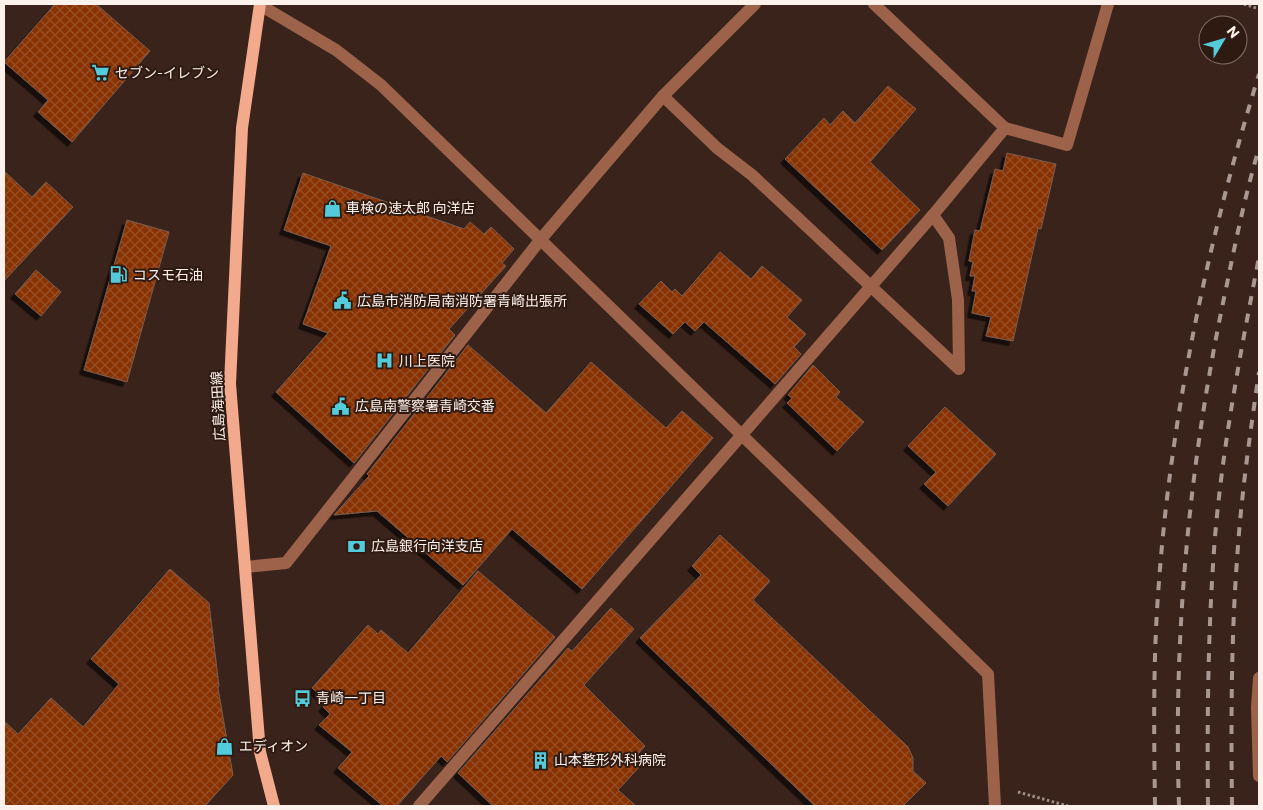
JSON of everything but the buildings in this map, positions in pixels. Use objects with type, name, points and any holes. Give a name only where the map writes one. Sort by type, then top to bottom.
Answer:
[{"type":"main road","name":"広島海田線","points":[[260,4],[242,128],[230,384],[260,752],[274,806]]},
{"type":"street","points":[[260,4],[336,50],[381,85],[988,674],[995,806]]},
{"type":"street","points":[[245,567],[286,563],[541,239],[663,96],[755,4]]},
{"type":"street","points":[[874,4],[1005,128],[1067,145],[1108,4]]},
{"type":"street","points":[[663,96],[717,148],[752,175],[959,370],[958,300],[949,238],[933,215]]},
{"type":"street","points":[[419,806],[871,287],[1005,128]]},
{"type":"street","points":[[1259,678],[1259,776]]},
{"type":"path","points":[[1244,4],[1259,9]]},
{"type":"path","points":[[993,786],[1033,795],[1068,806]]},
{"type":"railway","points":[[1155,806],[1154,700],[1156,621],[1172,463],[1182,397],[1207,267],[1240,138],[1259,74]]},
{"type":"railway","points":[[1179,806],[1178,740],[1182,609],[1194,478],[1214,348],[1230,267],[1259,148]]},
{"type":"railway","points":[[1208,806],[1208,672],[1218,502],[1239,362],[1259,257]]},
{"type":"railway","points":[[1232,806],[1232,683],[1235,591],[1243,489],[1259,372]]},
{"type":"place","name":"セブン-イレブン","points":[[101,73]]},
{"type":"place","name":"車検の速太郎 向洋店","points":[[332,208]]},
{"type":"place","name":"コスモ石油","points":[[119,275]]},
{"type":"place","name":"広島市消防局南消防署青崎出張所","points":[[343,301]]},
{"type":"place","name":"川上医院","points":[[385,361]]},
{"type":"place","name":"広島南警察署青崎交番","points":[[341,406]]},
{"type":"place","name":"広島銀行向洋支店","points":[[357,546]]},
{"type":"place","name":"青崎一丁目","points":[[302,698]]},
{"type":"place","name":"エディオン","points":[[225,746]]},
{"type":"place","name":"山本整形外科病院","points":[[540,760]]}]
